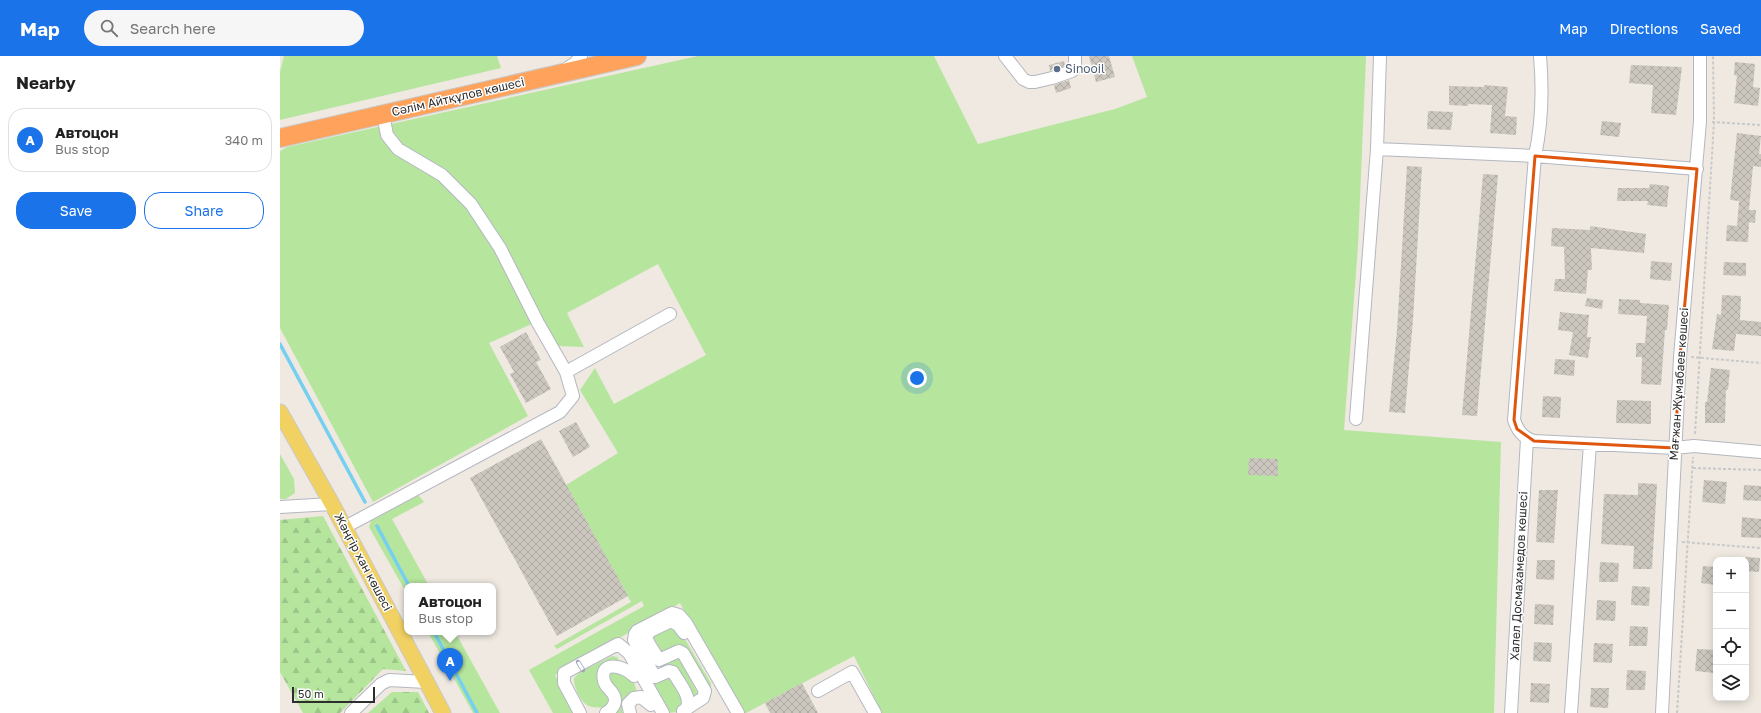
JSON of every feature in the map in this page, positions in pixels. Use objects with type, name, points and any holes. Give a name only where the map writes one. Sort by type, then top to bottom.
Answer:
[{"type":"highway","name":"Сәлім Айтқұлов көшесі","points":[[280,138],[636,56]]},
{"type":"main road","name":"Жәңгір хан көшесі","points":[[280,412],[345,527],[442,713]]},
{"type":"street","points":[[550,76],[566,69],[581,56]]},
{"type":"street","points":[[1005,56],[1023,79],[1035,82],[1067,74],[1072,71],[1076,68],[1075,56]]},
{"type":"street","points":[[1356,419],[1377,149],[1380,56]]},
{"type":"street","points":[[1540,56],[1542,76],[1541,124],[1535,156],[1514,420],[1517,429],[1527,439],[1534,441],[1675,448],[1694,446],[1761,452]]},
{"type":"street","name":"Мағжан Жұмабаев көшесі","points":[[1662,713],[1672,542],[1680,356],[1700,121],[1700,56]]},
{"type":"street","points":[[345,527],[560,412],[574,396],[566,372],[500,248],[470,204],[442,174],[398,149],[387,135],[383,114]]},
{"type":"street","points":[[1377,149],[1535,156],[1697,169]]},
{"type":"street","points":[[566,372],[670,314]]},
{"type":"street","name":"Халел Досмахамедов көшесі","points":[[1511,713],[1527,439]]},
{"type":"street","points":[[1571,713],[1590,444]]},
{"type":"street","points":[[280,507],[332,504]]},
{"type":"street","points":[[686,712],[689,704],[688,698],[673,672],[669,671],[655,677],[634,640],[637,631],[672,613],[679,615],[686,623],[738,713]]},
{"type":"street","points":[[686,712],[703,698],[705,691],[683,652],[679,651],[659,660],[646,637],[650,631],[667,622],[675,622],[682,628],[732,713]]},
{"type":"street","points":[[580,713],[564,683],[564,673],[618,644],[628,653],[663,713]]},
{"type":"street","points":[[586,713],[571,686],[570,680],[576,672],[611,653],[616,652],[623,656],[653,709]]},
{"type":"street","points":[[606,713],[613,706],[615,699],[612,692],[604,684],[604,676],[606,671],[610,667],[617,666],[626,668],[634,676]]},
{"type":"street","points":[[818,691],[852,672],[875,713]]},
{"type":"street","points":[[351,713],[381,684],[389,680],[426,682]]},
{"type":"street","points":[[630,713],[628,704],[634,698],[642,698],[653,709]]},
{"type":"street","points":[[686,712],[698,713]]},
{"type":"path","points":[[1677,713],[1714,122],[1713,56]]},
{"type":"path","points":[[1700,121],[1761,125]]},
{"type":"path","points":[[1680,356],[1761,363]]},
{"type":"path","points":[[1693,468],[1761,470]]},
{"type":"path","points":[[1672,542],[1761,548]]},
{"type":"highlighted area","points":[[1535,156],[1697,169],[1680,357],[1675,448],[1534,441],[1517,429],[1514,420]]},
{"type":"green space","points":[[284,56],[497,56],[501,68],[280,120],[280,72]]},
{"type":"green space","points":[[698,56],[934,56],[978,144],[1115,109],[1147,97],[1132,56],[1366,56],[1358,246],[1344,430],[1501,442],[1494,713],[882,713],[854,656],[746,713],[742,713],[680,603],[555,675],[576,713],[553,713],[529,670],[644,606],[642,601],[557,649],[554,646],[631,602],[566,485],[618,453],[580,390],[595,368],[614,404],[706,355],[658,264],[567,313],[584,347],[558,346],[543,319],[489,343],[528,416],[373,502],[280,328],[280,151],[287,147]]},
{"type":"green space","points":[[280,454],[294,479],[295,493],[286,499],[280,499]]},
{"type":"green space","points":[[412,496],[419,496],[424,502],[392,519],[427,583],[404,583],[404,589],[369,527],[372,518]]},
{"type":"green space","points":[[323,516],[406,671],[383,669],[340,713],[303,713],[280,672],[280,520]]},
{"type":"green space","points":[[668,625],[680,631],[711,683],[711,688],[708,687],[683,645],[663,655],[652,635]]},
{"type":"green space","points":[[430,635],[457,635],[500,713],[473,713]]},
{"type":"green space","points":[[645,647],[657,669],[676,659],[680,659],[698,694],[692,696],[674,665],[657,673]]},
{"type":"green space","points":[[635,651],[654,684],[668,677],[671,678],[684,700],[678,712],[666,713]]},
{"type":"green space","points":[[612,656],[617,657],[619,660],[615,661],[598,681],[609,696],[611,703],[603,708],[589,706],[584,703],[580,697],[574,678],[580,672]]},
{"type":"green space","points":[[611,671],[632,677],[637,692],[626,713],[611,713],[607,677]]},
{"type":"green space","points":[[392,692],[418,692],[429,713],[368,713]]},
{"type":"building","points":[[1089,56],[1109,56],[1115,77],[1096,82]]},
{"type":"building","points":[[1064,61],[1065,66],[1050,71],[1049,65]]},
{"type":"building","points":[[1735,62],[1755,64],[1753,87],[1760,88],[1758,106],[1734,103],[1737,76],[1734,75]]},
{"type":"building","points":[[1631,65],[1682,67],[1676,115],[1651,113],[1653,85],[1629,83]]},
{"type":"building","points":[[1069,80],[1071,88],[1056,93],[1054,85]]},
{"type":"building","points":[[1484,85],[1508,87],[1505,116],[1517,117],[1516,135],[1490,133],[1492,105],[1449,105],[1449,86],[1484,87]]},
{"type":"building","points":[[1428,111],[1453,112],[1451,130],[1427,129]]},
{"type":"building","points":[[1602,121],[1621,123],[1619,137],[1600,135]]},
{"type":"building","points":[[1737,133],[1761,136],[1759,154],[1761,154],[1761,167],[1753,166],[1749,210],[1756,210],[1755,223],[1749,222],[1748,242],[1726,241],[1727,225],[1737,226],[1739,201],[1730,200]]},
{"type":"building","points":[[1407,166],[1422,167],[1413,320],[1405,413],[1389,412],[1397,330]]},
{"type":"building","points":[[1483,174],[1498,175],[1477,416],[1462,415]]},
{"type":"building","points":[[1650,184],[1669,186],[1667,207],[1647,205],[1648,201],[1617,201],[1618,188],[1649,188]]},
{"type":"building","points":[[1590,226],[1646,234],[1644,253],[1591,248],[1592,270],[1588,270],[1586,294],[1554,291],[1555,279],[1565,279],[1564,247],[1551,246],[1552,228],[1590,230]]},
{"type":"building","points":[[1651,261],[1672,263],[1671,281],[1650,279]]},
{"type":"building","points":[[1724,262],[1746,263],[1746,276],[1723,275]]},
{"type":"building","points":[[1722,295],[1741,296],[1740,320],[1761,322],[1761,336],[1736,334],[1734,351],[1712,349],[1717,314],[1721,315]]},
{"type":"building","points":[[1587,298],[1603,300],[1602,309],[1585,306]]},
{"type":"building","points":[[1619,299],[1640,300],[1640,303],[1669,305],[1667,330],[1665,330],[1661,385],[1641,384],[1642,357],[1636,357],[1636,343],[1645,343],[1647,316],[1618,314]]},
{"type":"building","points":[[1560,312],[1589,315],[1587,337],[1591,337],[1588,358],[1569,355],[1573,332],[1558,330]]},
{"type":"building","points":[[526,332],[541,360],[536,362],[551,389],[526,403],[510,374],[514,372],[500,347]]},
{"type":"building","points":[[1555,359],[1575,360],[1574,376],[1554,374]]},
{"type":"building","points":[[1711,368],[1730,370],[1728,390],[1726,390],[1725,423],[1705,423],[1705,402],[1707,402]]},
{"type":"building","points":[[1543,396],[1561,397],[1560,418],[1542,417]]},
{"type":"building","points":[[1617,400],[1651,401],[1651,424],[1616,423]]},
{"type":"building","points":[[576,422],[590,447],[573,457],[559,431]]},
{"type":"building","points":[[541,439],[628,596],[557,636],[470,478]]},
{"type":"building","points":[[1249,458],[1278,459],[1278,476],[1248,475]]},
{"type":"building","points":[[1704,480],[1727,482],[1725,504],[1702,502]]},
{"type":"building","points":[[1638,483],[1657,484],[1652,569],[1633,569],[1634,546],[1601,544],[1604,494],[1638,495]]},
{"type":"building","points":[[1744,485],[1761,486],[1761,501],[1743,500]]},
{"type":"building","points":[[1539,490],[1558,490],[1554,543],[1536,542]]},
{"type":"building","points":[[1742,517],[1761,519],[1761,538],[1741,537]]},
{"type":"building","points":[[1749,557],[1760,558],[1759,572],[1749,571]]},
{"type":"building","points":[[1537,560],[1555,560],[1554,580],[1536,579]]},
{"type":"building","points":[[1600,562],[1619,563],[1618,582],[1599,582]]},
{"type":"building","points":[[1703,566],[1713,567],[1713,585],[1701,583]]},
{"type":"building","points":[[1632,586],[1650,587],[1649,606],[1631,605]]},
{"type":"building","points":[[1597,600],[1616,601],[1615,621],[1596,620]]},
{"type":"building","points":[[1535,604],[1554,605],[1553,625],[1534,624]]},
{"type":"building","points":[[1630,626],[1648,627],[1647,646],[1629,646]]},
{"type":"building","points":[[1534,642],[1552,643],[1551,662],[1533,661]]},
{"type":"building","points":[[1594,643],[1613,644],[1612,663],[1593,662]]},
{"type":"building","points":[[1697,649],[1713,650],[1713,673],[1695,671]]},
{"type":"building","points":[[1627,670],[1646,671],[1645,690],[1626,690]]},
{"type":"building","points":[[802,683],[818,713],[770,713],[765,703]]},
{"type":"building","points":[[1531,683],[1550,684],[1549,703],[1530,702]]},
{"type":"building","points":[[1591,688],[1609,688],[1608,708],[1590,707]]},
{"type":"waterway","points":[[280,344],[365,502]]},
{"type":"waterway","points":[[377,526],[407,583]]},
{"type":"waterway","points":[[436,635],[477,713]]},
{"type":"railway","points":[[578,662],[583,670]]},
{"type":"place","name":"Sinooil","points":[[1057,69]]},
{"type":"place","name":"Автоцон","points":[[450,681]]}]
